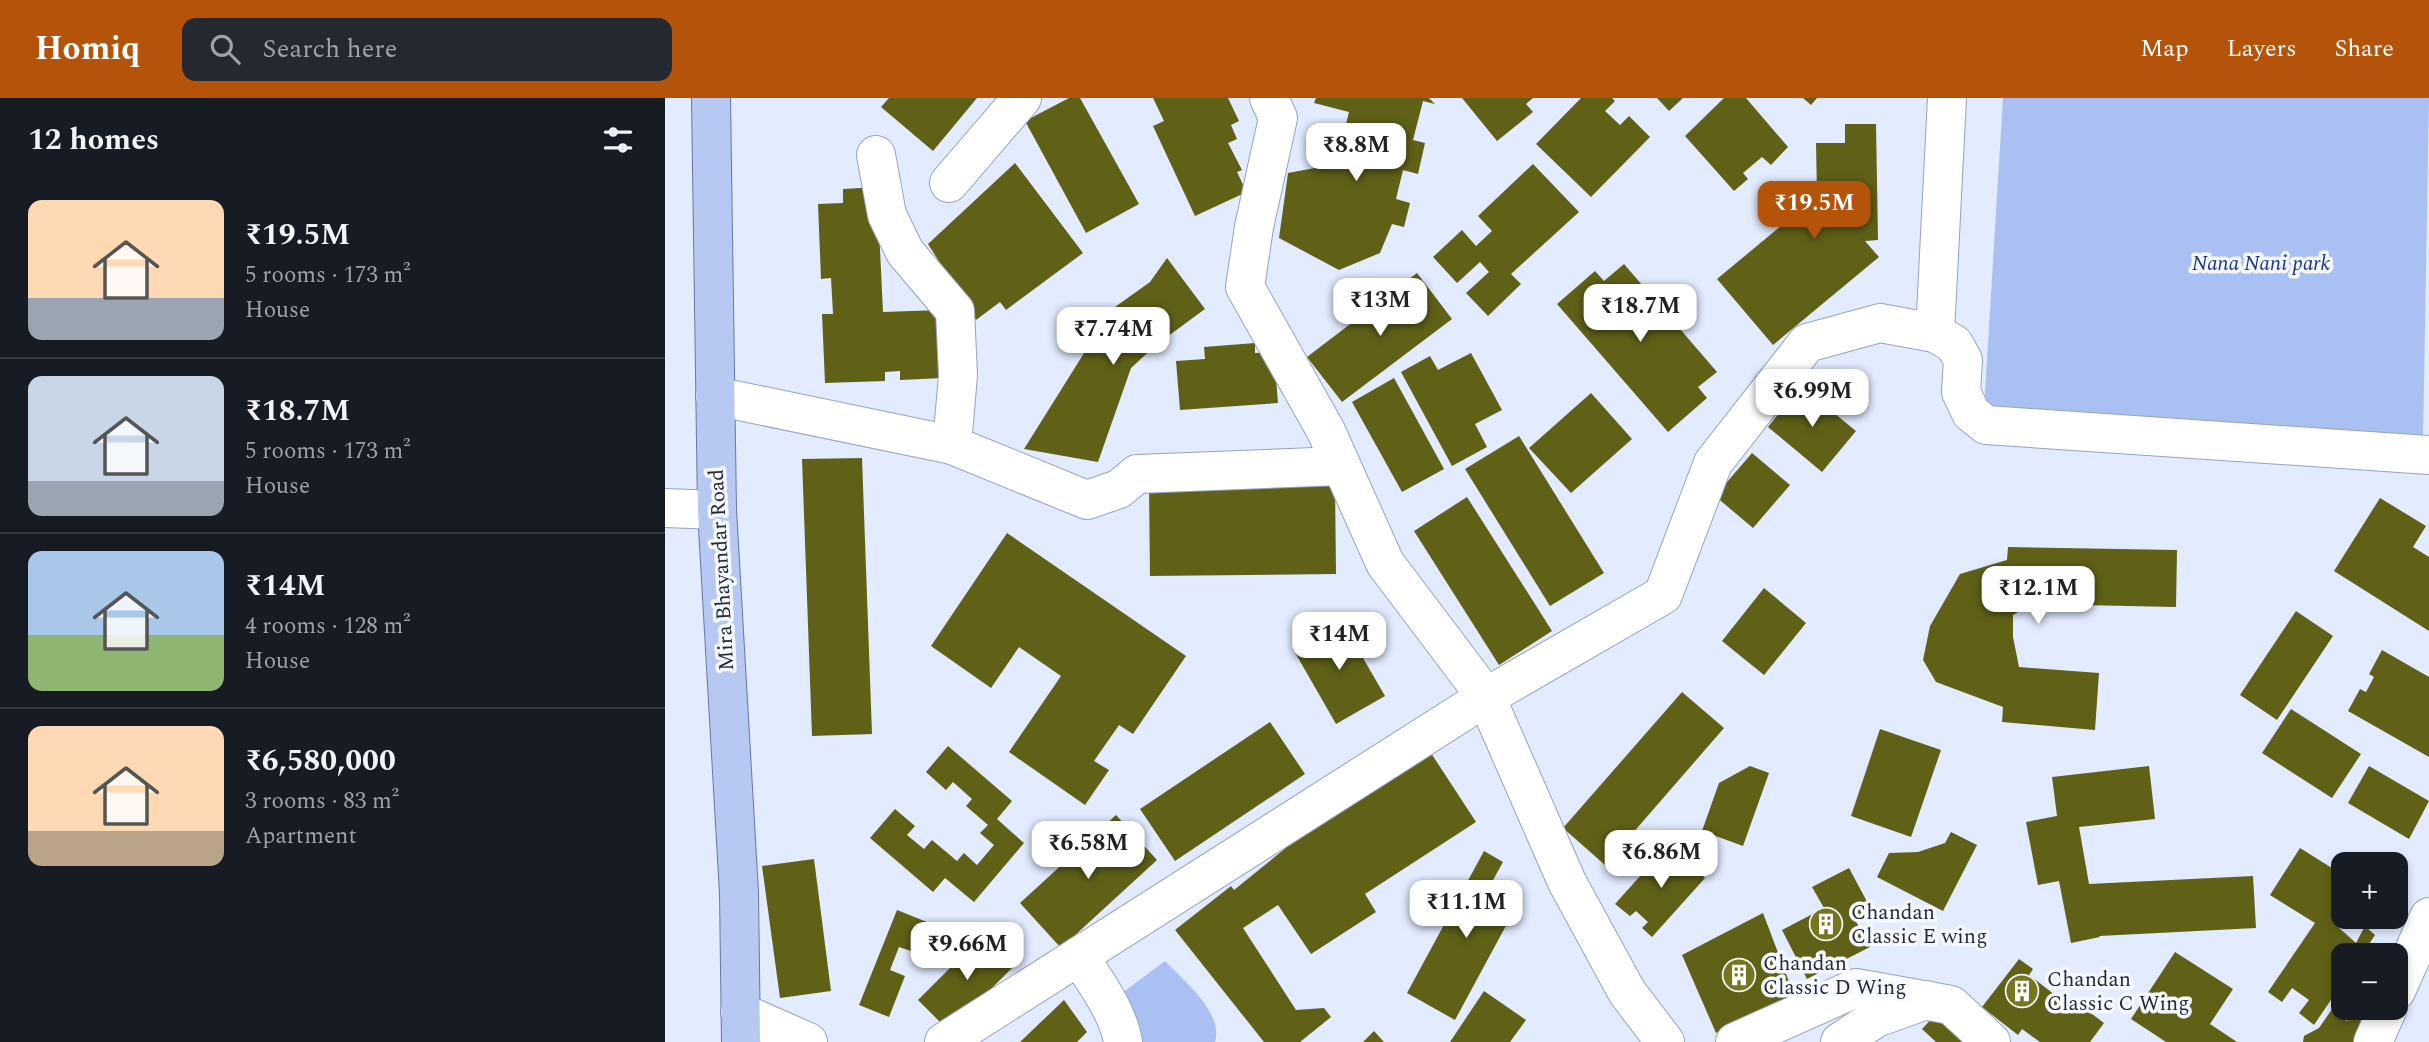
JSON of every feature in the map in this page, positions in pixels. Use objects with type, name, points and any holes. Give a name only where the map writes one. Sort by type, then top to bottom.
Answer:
[{"type":"main road","name":"Mira Bhayandar Road","points":[[711,98],[716,510],[739,893],[741,1027]]},
{"type":"street","points":[[949,183],[1021,98]]},
{"type":"street","points":[[1269,98],[1277,118],[1254,227],[1245,287],[1326,431],[1385,563],[1486,697],[1567,883],[1627,992],[1665,1042]]},
{"type":"street","points":[[1935,333],[1947,98]]},
{"type":"street","points":[[876,155],[887,215],[905,251],[955,312],[958,375],[952,445]]},
{"type":"street","points":[[944,1042],[1486,697],[1664,595],[1713,463],[1807,343],[1880,323],[1935,333],[1954,344],[1963,360],[1961,392],[1971,413],[1986,425],[2429,455]]},
{"type":"street","points":[[715,396],[952,445],[1087,500],[1119,489],[1137,474],[1341,466]]},
{"type":"street","points":[[665,508],[716,510]]},
{"type":"street","points":[[2408,966],[2427,926]]},
{"type":"street","points":[[1079,956],[1104,995],[1123,1042]]},
{"type":"street","points":[[1735,1042],[1856,988],[1951,1005],[1991,1042]]},
{"type":"street","points":[[1840,1042],[1877,1018],[1928,1000]]},
{"type":"street","points":[[2373,1042],[2383,1020]]},
{"type":"street","points":[[741,1027],[808,1042]]},
{"type":"green space","name":"Nana Nani park","points":[[2003,98],[2429,98],[2423,441],[1984,409]]},
{"type":"green space","points":[[1165,961],[1208,1009],[1214,1020],[1215,1042],[1142,1042],[1114,999]]},
{"type":"building","points":[[889,98],[977,98],[933,151],[881,107]]},
{"type":"building","points":[[1069,98],[1080,98],[1139,204],[1086,233],[1025,121]]},
{"type":"building","points":[[1153,98],[1228,98],[1239,121],[1231,125],[1237,139],[1228,143],[1242,170],[1237,172],[1245,189],[1251,190],[1195,216],[1153,126],[1164,121]]},
{"type":"building","points":[[1316,98],[1429,98],[1435,104],[1423,101],[1413,140],[1425,143],[1418,174],[1403,170],[1396,199],[1410,203],[1404,227],[1392,224],[1380,253],[1339,270],[1279,238],[1288,173],[1336,164],[1349,112],[1314,103]]},
{"type":"building","points":[[1462,98],[1533,98],[1526,104],[1533,112],[1497,141]]},
{"type":"building","points":[[1581,98],[1612,98],[1615,101],[1605,111],[1620,125],[1629,116],[1650,137],[1591,197],[1536,144]]},
{"type":"building","points":[[1657,98],[1683,98],[1669,111]]},
{"type":"building","points":[[1724,98],[1746,98],[1788,147],[1771,165],[1762,157],[1743,173],[1748,179],[1734,191],[1685,136]]},
{"type":"building","points":[[1803,98],[1817,98],[1811,105]]},
{"type":"building","points":[[1845,124],[1876,124],[1878,240],[1865,241],[1879,257],[1773,345],[1717,279],[1817,196],[1816,143],[1845,143]]},
{"type":"building","points":[[1015,163],[1083,253],[1006,310],[1000,302],[976,320],[928,244]]},
{"type":"building","points":[[1533,164],[1579,212],[1511,274],[1521,284],[1488,316],[1466,293],[1489,272],[1480,262],[1457,283],[1433,257],[1462,230],[1476,246],[1492,231],[1478,216]]},
{"type":"building","points":[[877,187],[883,312],[940,310],[943,378],[900,380],[900,371],[885,372],[885,381],[825,383],[822,314],[833,314],[831,278],[821,279],[818,204],[843,203],[843,189]]},
{"type":"building","points":[[1167,258],[1205,309],[1156,345],[1131,368],[1098,462],[1024,449],[1091,342],[1119,325],[1108,312],[1150,282]]},
{"type":"building","points":[[1624,264],[1717,372],[1698,387],[1707,398],[1668,432],[1557,304],[1595,271],[1604,281]]},
{"type":"building","points":[[1417,273],[1452,319],[1342,402],[1307,357]]},
{"type":"building","points":[[1255,343],[1255,353],[1274,352],[1278,403],[1180,410],[1176,361],[1205,359],[1204,347]]},
{"type":"building","points":[[1471,353],[1502,410],[1475,424],[1487,447],[1452,466],[1401,372],[1430,356],[1438,370]]},
{"type":"building","points":[[1394,378],[1444,469],[1402,492],[1352,402]]},
{"type":"building","points":[[1801,386],[1856,431],[1822,472],[1768,427]]},
{"type":"building","points":[[1591,393],[1632,439],[1571,493],[1529,448]]},
{"type":"building","points":[[1519,436],[1604,573],[1550,606],[1465,469]]},
{"type":"building","points":[[1752,453],[1790,485],[1753,528],[1715,496]]},
{"type":"building","points":[[862,458],[872,734],[812,736],[802,459]]},
{"type":"building","points":[[1335,484],[1336,574],[1150,576],[1149,486]]},
{"type":"building","points":[[1467,497],[1552,631],[1499,665],[1414,531]]},
{"type":"building","points":[[2380,498],[2426,526],[2413,547],[2429,557],[2429,631],[2334,571]]},
{"type":"building","points":[[1007,533],[1186,656],[1133,734],[1119,725],[1094,761],[1109,770],[1085,805],[1009,752],[1061,676],[1019,647],[991,688],[931,646]]},
{"type":"building","points":[[2008,547],[2177,550],[2176,607],[2032,604],[2013,615],[2013,637],[2019,667],[2099,673],[2095,730],[2002,722],[2003,707],[1936,682],[1923,660],[1930,626],[1960,574],[2007,560]]},
{"type":"building","points":[[1764,588],[1806,623],[1764,675],[1722,641]]},
{"type":"building","points":[[2296,611],[2333,636],[2277,720],[2240,695]]},
{"type":"building","points":[[1341,620],[1385,696],[1336,724],[1293,649]]},
{"type":"building","points":[[2382,650],[2429,677],[2429,757],[2348,711],[2360,689],[2366,692],[2374,677],[2369,674]]},
{"type":"building","points":[[1682,692],[1724,728],[1605,865],[1563,828]]},
{"type":"building","points":[[2291,709],[2361,754],[2332,798],[2262,753]]},
{"type":"building","points":[[1270,722],[1305,774],[1175,861],[1140,809]]},
{"type":"building","points":[[1880,729],[1941,750],[1911,837],[1851,816]]},
{"type":"building","points":[[948,746],[1012,801],[997,819],[1024,843],[974,902],[945,878],[933,892],[870,838],[895,809],[915,826],[907,835],[924,849],[932,840],[957,861],[964,853],[977,865],[994,845],[980,833],[988,825],[966,806],[972,799],[953,782],[946,790],[926,772]]},
{"type":"building","points":[[1429,750],[1476,822],[1365,894],[1376,912],[1311,954],[1278,905],[1243,928],[1296,1010],[1324,1008],[1331,1017],[1300,1042],[1264,1042],[1175,930],[1231,886],[1234,890],[1319,821]]},
{"type":"building","points":[[1750,766],[1769,773],[1743,846],[1702,831],[1719,783]]},
{"type":"building","points":[[2149,766],[2155,819],[2079,827],[2089,884],[2253,876],[2256,928],[2099,936],[2071,943],[2059,881],[2038,885],[2026,822],[2057,816],[2052,777]]},
{"type":"building","points":[[2369,766],[2429,801],[2409,839],[2348,803]]},
{"type":"building","points":[[1116,815],[1157,860],[1061,948],[1020,903]]},
{"type":"building","points":[[1951,832],[1977,845],[1943,911],[1877,877],[1889,853],[1918,852],[1945,843]]},
{"type":"building","points":[[1668,845],[1705,878],[1652,937],[1642,928],[1648,922],[1636,911],[1630,916],[1615,904]]},
{"type":"building","points":[[2300,848],[2331,867],[2331,929],[2340,929],[2356,943],[2331,943],[2331,1000],[2314,1025],[2299,1013],[2309,1000],[2292,988],[2282,1002],[2268,992],[2315,923],[2270,895]]},
{"type":"building","points":[[1484,851],[1503,862],[1493,880],[1522,896],[1455,1020],[1407,993]]},
{"type":"building","points":[[814,859],[831,991],[780,998],[762,866]]},
{"type":"building","name":"Chandan Classic E wing","points":[[1849,868],[1871,909],[1854,918],[1870,947],[1807,979],[1782,930],[1824,908],[1812,887]]},
{"type":"building","points":[[897,910],[927,922],[914,952],[899,947],[890,970],[905,976],[889,1017],[859,1005]]},
{"type":"building","name":"Chandan Classic D Wing","points":[[1763,913],[1794,995],[1716,1033],[1682,955]]},
{"type":"building","points":[[2363,929],[2368,929],[2375,935],[2370,943],[2356,943]]},
{"type":"building","points":[[984,934],[1015,965],[949,1031],[918,1000]]},
{"type":"building","points":[[2175,952],[2233,989],[2210,1024],[2237,1042],[2166,1042],[2131,1019]]},
{"type":"building","name":"Chandan Classic C Wing","points":[[2019,959],[2033,969],[2029,975],[2080,1014],[2084,1008],[2104,1023],[2090,1042],[2040,1042],[2022,1029],[2018,1035],[1982,1007]]},
{"type":"building","points":[[1484,991],[1526,1020],[1510,1042],[1450,1042]]},
{"type":"building","points":[[1064,1000],[1087,1032],[1077,1042],[1020,1042]]},
{"type":"building","points":[[2331,1011],[2331,1020],[2368,1020],[2373,1023],[2366,1042],[2303,1042],[2304,1036],[2319,1028]]},
{"type":"building","points":[[1936,1014],[1966,1042],[1936,1042],[1922,1029]]},
{"type":"building","points":[[1374,1031],[1384,1042],[1363,1042]]},
{"type":"place","name":"Chandan Classic E wing","points":[[1826,924]]},
{"type":"place","name":"Chandan Classic D Wing","points":[[1739,975]]},
{"type":"place","name":"Chandan Classic C Wing","points":[[2022,991]]}]
